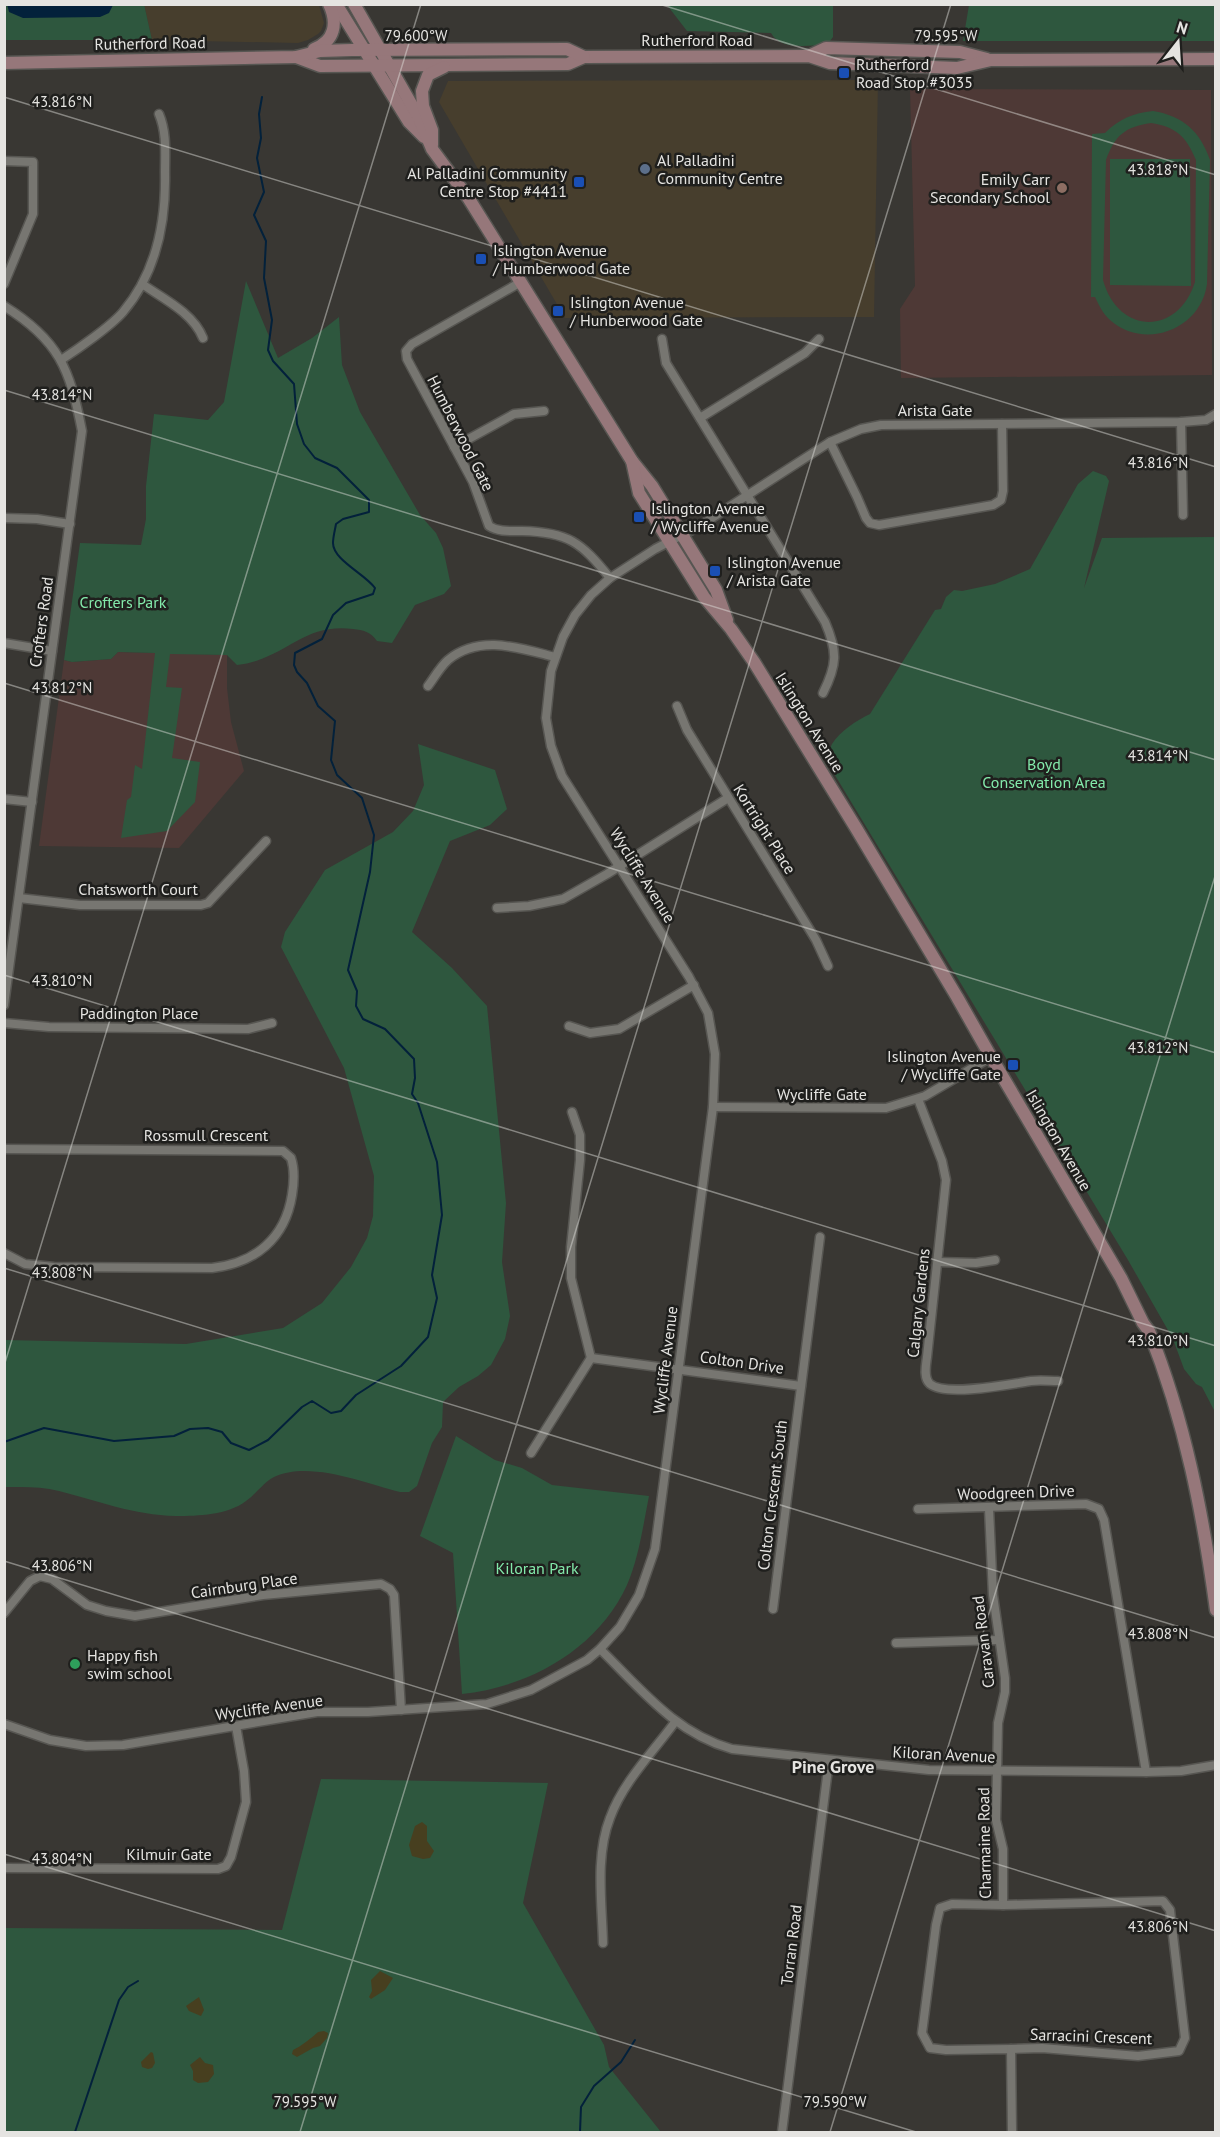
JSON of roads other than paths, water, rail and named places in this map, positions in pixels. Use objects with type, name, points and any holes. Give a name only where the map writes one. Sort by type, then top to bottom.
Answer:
[{"type":"main road","points":[[280,57],[317,48],[327,42],[335,24],[328,4]]},
{"type":"main road","name":"Islington Avenue","points":[[336,4],[409,122],[429,144],[469,199],[632,461],[652,486],[683,535],[716,590],[731,629]]},
{"type":"main road","name":"Islington Avenue","points":[[354,4],[418,116],[429,144]]},
{"type":"main road","name":"Rutherford Road","points":[[4,63],[296,57],[320,51],[364,50],[567,49],[585,57]]},
{"type":"main road","name":"Rutherford Road","points":[[296,57],[320,66],[568,64],[585,57],[809,57],[830,63],[957,68],[991,60],[1215,59]]},
{"type":"main road","points":[[429,144],[432,130],[423,106],[423,87],[432,72],[450,64]]},
{"type":"main road","name":"Islington Avenue","points":[[632,461],[639,493],[704,597],[731,629],[754,662],[856,828],[1121,1278],[1149,1331],[1173,1395],[1186,1442],[1196,1486],[1215,1610]]},
{"type":"street","points":[[61,360],[122,313],[142,284],[158,245],[166,196],[165,128],[159,114]]},
{"type":"street","points":[[4,161],[33,162],[33,214],[4,284]]},
{"type":"street","name":"Humberwood Gate","points":[[521,282],[412,344],[406,351],[406,359],[473,482],[489,526],[500,530],[540,531],[562,536],[584,548],[610,578]]},
{"type":"street","points":[[142,284],[192,320],[199,327],[203,338]]},
{"type":"street","name":"Crofters Road","points":[[4,306],[46,337],[61,360],[76,398],[82,431],[4,1005]]},
{"type":"street","points":[[662,339],[666,363],[830,633],[836,657],[832,674],[823,693]]},
{"type":"street","points":[[700,418],[805,353],[819,339]]},
{"type":"street","points":[[454,447],[514,414],[544,411]]},
{"type":"street","name":"Arista Gate","points":[[669,542],[698,527],[830,442],[861,429],[882,425],[1181,422],[1206,420],[1215,414]]},
{"type":"street","points":[[1181,422],[1183,515]]},
{"type":"street","points":[[830,442],[866,518],[870,523],[879,525],[993,505],[1002,500],[1002,424]]},
{"type":"street","points":[[4,518],[37,519],[70,524]]},
{"type":"street","name":"Wycliffe Avenue","points":[[4,1724],[50,1740],[86,1746],[123,1745],[317,1712],[401,1710],[487,1704],[531,1690],[587,1660],[600,1649],[630,1612],[643,1587],[660,1525],[713,1107],[715,1054],[708,1013],[694,984],[562,776],[551,746],[546,718],[549,681],[555,657],[579,609],[591,594],[610,578],[669,542]]},
{"type":"street","points":[[4,643],[52,651]]},
{"type":"street","points":[[428,687],[446,662],[466,648],[494,644],[555,657]]},
{"type":"street","name":"Kortright Place","points":[[677,706],[687,730],[816,940],[828,966]]},
{"type":"street","points":[[497,908],[530,906],[563,899],[728,798]]},
{"type":"street","points":[[4,799],[32,802]]},
{"type":"street","name":"Chatsworth Court","points":[[19,898],[80,905],[201,905],[208,903],[266,841]]},
{"type":"street","points":[[569,1026],[590,1033],[619,1029],[694,984]]},
{"type":"street","name":"Paddington Place","points":[[4,1023],[49,1027],[248,1029],[272,1023]]},
{"type":"street","name":"Wycliffe Gate","points":[[713,1107],[881,1109],[918,1099],[990,1057]]},
{"type":"street","name":"Calgary Gardens","points":[[918,1099],[942,1161],[946,1180],[926,1378],[936,1387],[980,1389],[1034,1381],[1059,1381]]},
{"type":"street","points":[[531,1453],[591,1358],[571,1278],[571,1247],[580,1160],[580,1136],[572,1112]]},
{"type":"street","name":"Rossmull Crescent","points":[[4,1149],[283,1151],[291,1158],[294,1177],[289,1211],[278,1233],[256,1254],[229,1266],[212,1268],[54,1267],[25,1264],[4,1253]]},
{"type":"street","name":"Colton Crescent South","points":[[773,1609],[820,1237]]},
{"type":"street","points":[[938,1262],[976,1263],[995,1260]]},
{"type":"street","name":"Colton Drive","points":[[591,1358],[801,1386]]},
{"type":"street","name":"Woodgreen Drive","points":[[918,1509],[988,1509],[1086,1504],[1099,1509],[1104,1520],[1146,1772]]},
{"type":"street","name":"Caravan Road","points":[[988,1509],[993,1595],[1005,1678],[1005,1692],[998,1723],[998,1772]]},
{"type":"street","name":"Cairnburg Place","points":[[4,1613],[30,1581],[40,1576],[52,1579],[87,1605],[135,1616],[263,1595],[381,1584],[390,1588],[394,1595],[401,1710]]},
{"type":"street","points":[[896,1643],[998,1640]]},
{"type":"street","name":"Kiloran Avenue","points":[[600,1649],[675,1722],[703,1739],[732,1749],[929,1770],[1146,1772],[1181,1771],[1215,1765]]},
{"type":"street","points":[[603,1943],[602,1865],[605,1833],[609,1819],[630,1782],[675,1722]]},
{"type":"street","name":"Kilmuir Gate","points":[[4,1868],[218,1869],[226,1866],[231,1857],[246,1802],[245,1779],[236,1726]]},
{"type":"street","name":"Torran Road","points":[[782,2133],[829,1761]]},
{"type":"street","name":"Charmaine Road","points":[[998,1772],[996,1820],[1003,1849],[1003,1905],[952,1904],[940,1908],[922,2033],[930,2048],[946,2050],[1011,2049]]},
{"type":"street","name":"Sarracini Crescent","points":[[1003,1905],[1163,1901],[1170,1910],[1185,2038],[1179,2051],[1138,2056],[1042,2048],[1011,2049]]},
{"type":"street","points":[[1011,2049],[1012,2133]]},
{"type":"water","points":[[7,4],[113,5],[109,13],[100,17],[23,18],[9,12]]},
{"type":"waterway","points":[[4,1442],[44,1428],[114,1441],[174,1436],[190,1429],[208,1428],[222,1432],[231,1443],[249,1450],[268,1440],[302,1407],[312,1401],[331,1413],[341,1411],[356,1395],[401,1366],[428,1337],[437,1298],[432,1275],[442,1215],[437,1162],[418,1103],[412,1094],[415,1078],[414,1059],[385,1029],[363,1019],[356,1006],[357,991],[348,970],[370,872],[374,835],[362,798],[337,775],[331,760],[335,721],[318,706],[307,683],[294,665],[295,653],[322,639],[333,615],[346,603],[373,594],[375,588],[338,555],[333,543],[336,524],[343,519],[369,512],[369,500],[337,468],[315,458],[304,444],[297,424],[294,384],[273,361],[268,350],[272,320],[264,278],[266,241],[254,215],[264,192],[257,158],[261,138],[259,114],[262,97]]},
{"type":"waterway","points":[[75,2132],[119,2000],[128,1987],[138,1981]]},
{"type":"waterway","points":[[580,2132],[581,2107],[594,2086],[621,2062],[635,2040]]},
{"type":"place","name":"Rutherford Road Stop #3035","points":[[844,73]]},
{"type":"place","name":"Al Palladini Community Centre","points":[[645,169]]},
{"type":"place","name":"Al Palladini Community Centre Stop #4411","points":[[579,182]]},
{"type":"place","name":"Emily Carr Secondary School","points":[[1062,188]]},
{"type":"place","name":"Islington Avenue / Humberwood Gate","points":[[481,259]]},
{"type":"place","name":"Islington Avenue / Hunberwood Gate","points":[[558,311]]},
{"type":"place","name":"Islington Avenue / Wycliffe Avenue","points":[[639,517]]},
{"type":"place","name":"Islington Avenue / Arista Gate","points":[[715,571]]},
{"type":"place","name":"Islington Avenue / Wycliffe Gate","points":[[1013,1065]]},
{"type":"place","name":"Happy fish swim school","points":[[75,1664]]},
{"type":"district","name":"Pine Grove","points":[[833,1766]]},
{"type":"park label","name":"Crofters Park","points":[[123,602]]},
{"type":"park label","name":"Boyd Conservation Area","points":[[1044,773]]},
{"type":"park label","name":"Kiloran Park","points":[[537,1568]]}]
